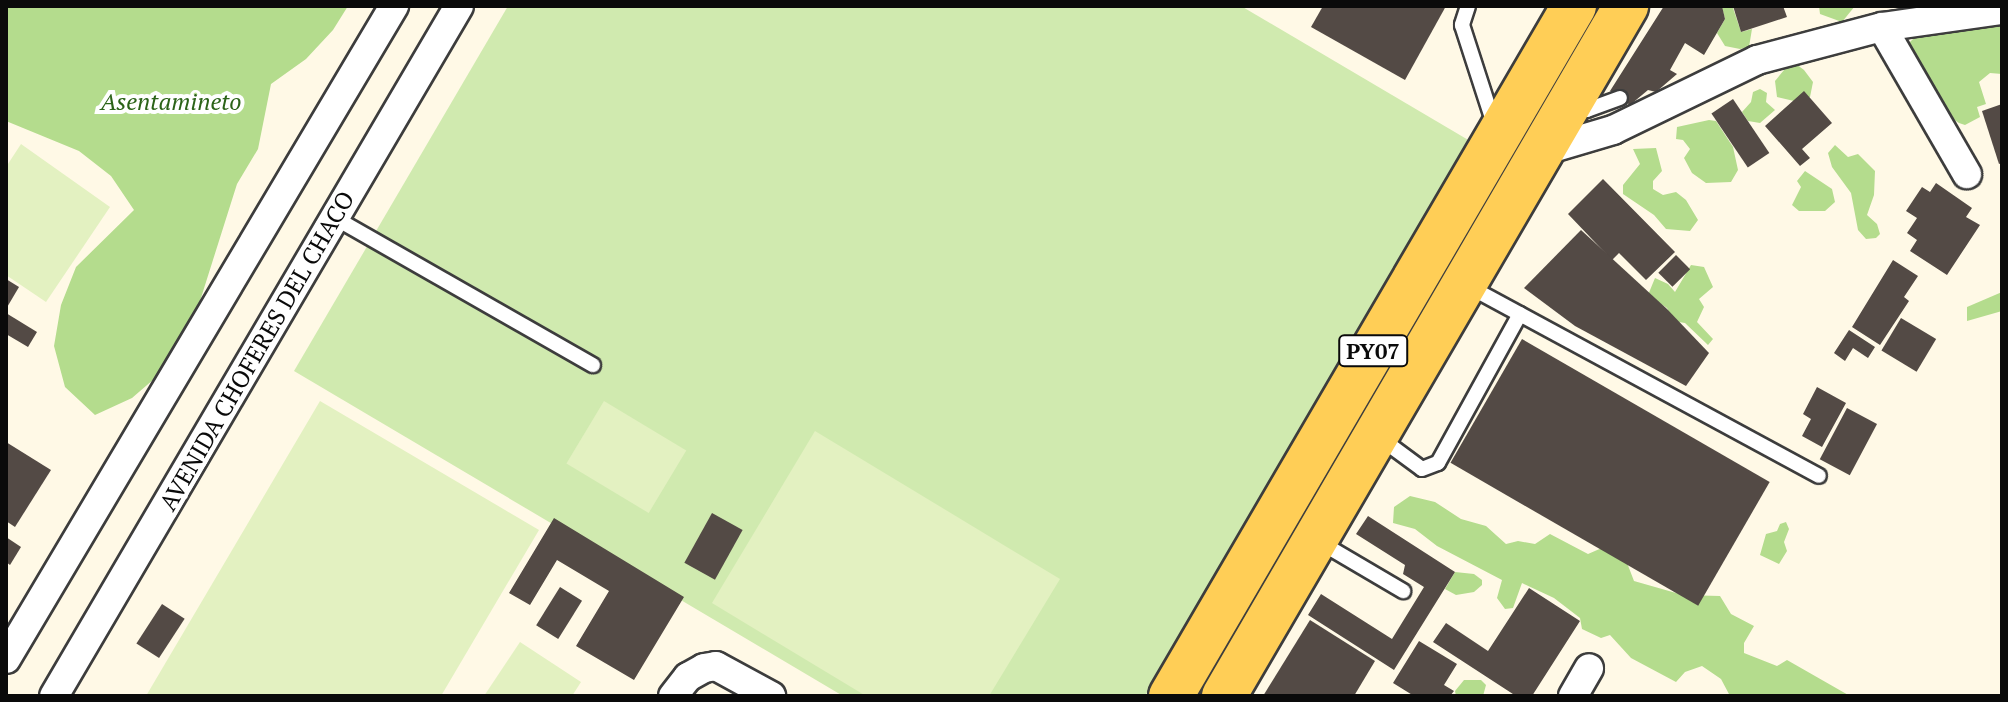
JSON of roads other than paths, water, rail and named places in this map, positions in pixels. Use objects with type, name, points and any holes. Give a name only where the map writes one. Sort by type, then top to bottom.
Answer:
[{"type":"main road","name":"PY07","points":[[1171,696],[1574,6]]},
{"type":"main road","name":"PY07","points":[[1224,696],[1626,6]]},
{"type":"street","points":[[6,659],[394,6]]},
{"type":"street","name":"AVENIDA CHOFERES DEL CHACO","points":[[54,696],[459,6]]},
{"type":"street","points":[[1542,151],[1613,130],[1757,60],[1882,27],[2002,10]]},
{"type":"street","points":[[1882,27],[1967,174]]},
{"type":"street","points":[[673,696],[688,677],[704,668],[716,666],[771,696]]},
{"type":"street","points":[[1573,696],[1589,668]]},
{"type":"lane","points":[[1468,6],[1462,25],[1498,138]]},
{"type":"lane","points":[[1566,108],[1587,110],[1620,98]]},
{"type":"lane","points":[[335,218],[593,365]]},
{"type":"lane","points":[[1462,283],[1819,476]]},
{"type":"lane","points":[[1375,434],[1422,469],[1438,463],[1520,314]]},
{"type":"lane","points":[[1315,539],[1403,591]]},
{"type":"park label","name":"Asentamineto","points":[[171,102]]}]
